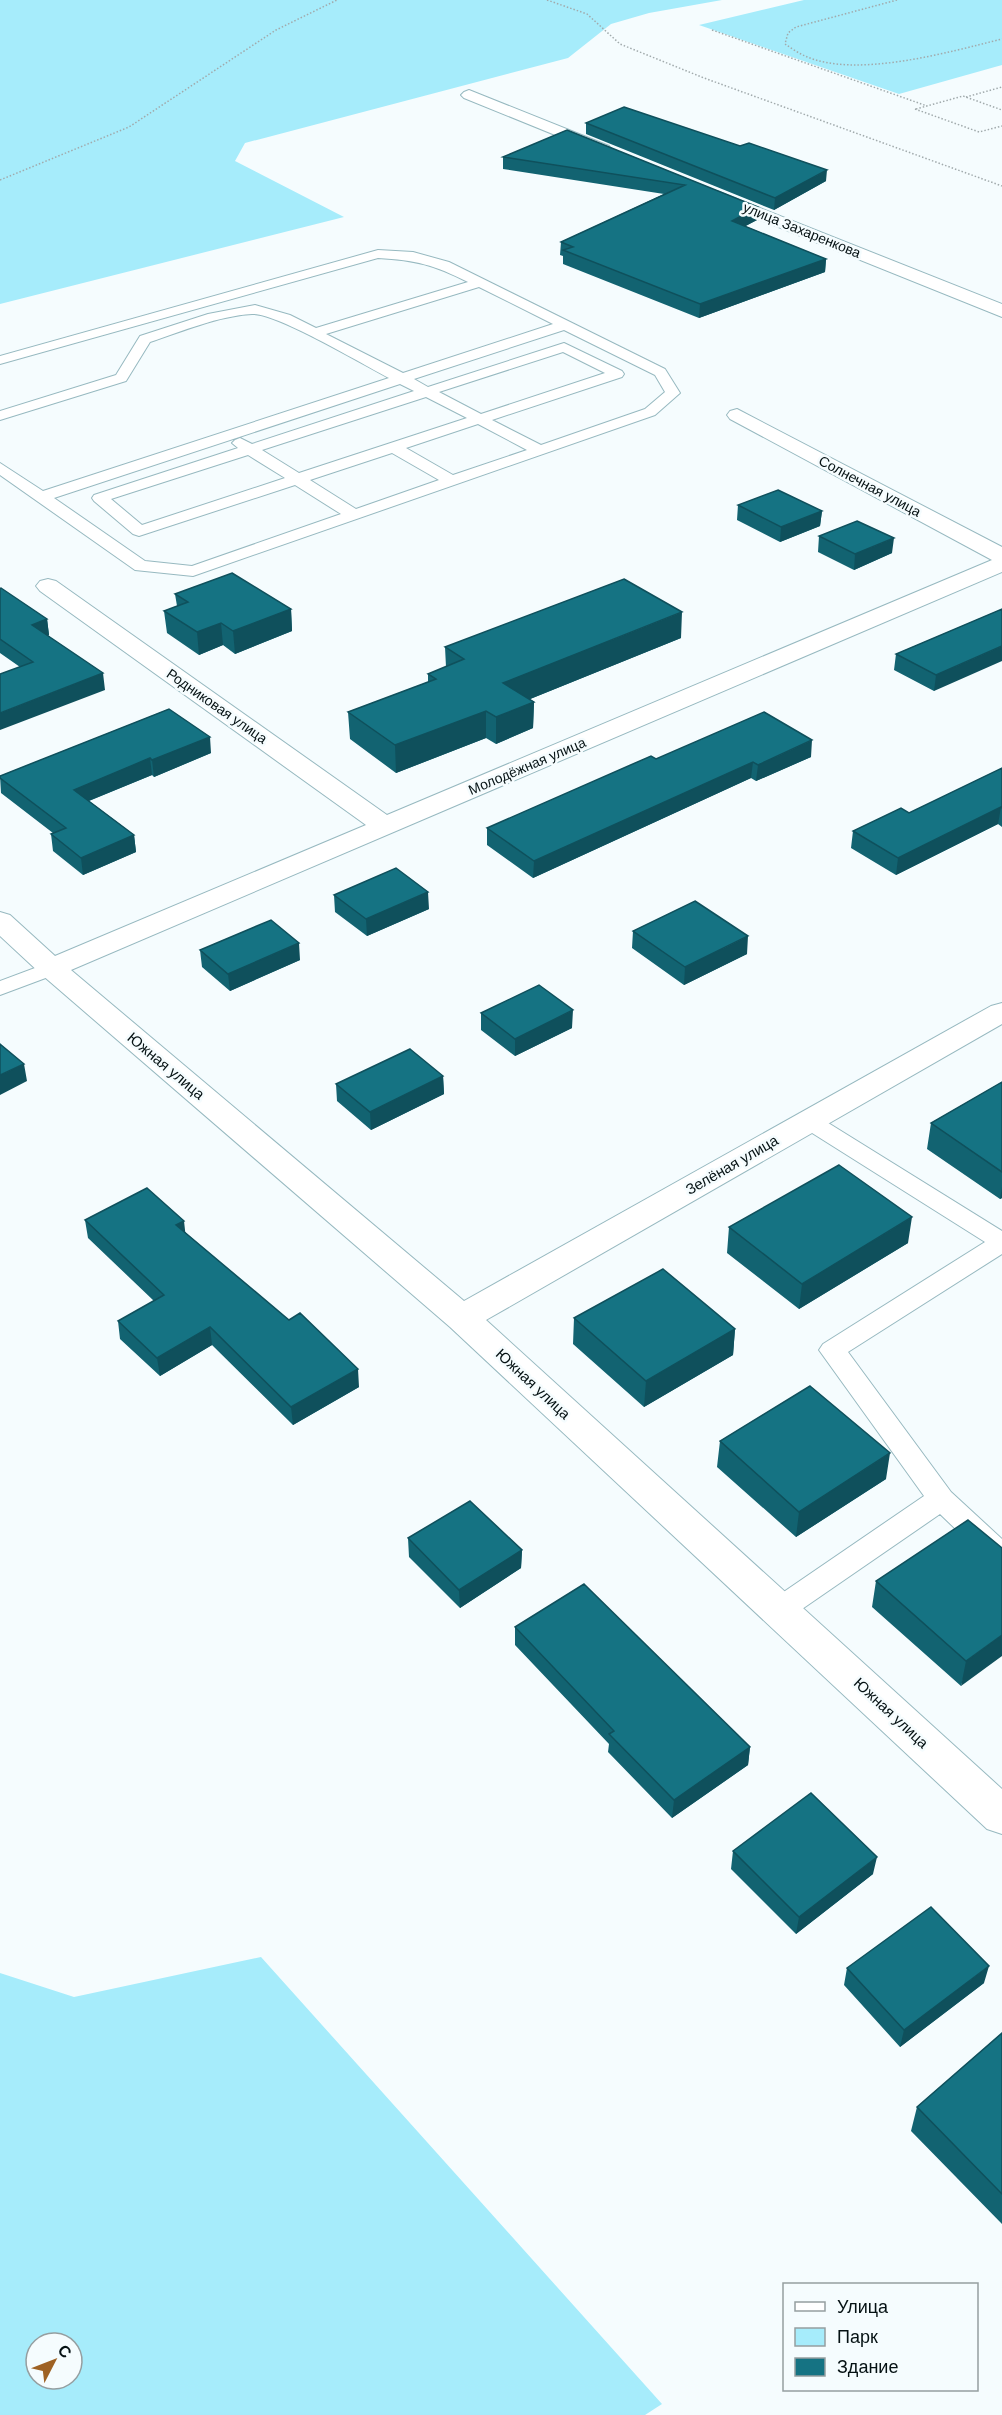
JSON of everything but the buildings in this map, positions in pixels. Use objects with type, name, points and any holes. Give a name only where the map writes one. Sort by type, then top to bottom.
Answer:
[{"type":"street","points":[[469,95],[613,154]]},
{"type":"street","name":"улица Захаренкова","points":[[702,190],[1002,311]]},
{"type":"street","name":"Солнечная улица","points":[[737,415],[1002,556]]},
{"type":"street","name":"Молодёжная улица","points":[[51,968],[1002,564]]},
{"type":"street","name":"Родниковая улица","points":[[48,586],[386,826]]},
{"type":"street","name":"Южная улица","points":[[0,921],[51,968],[462,1318],[1002,1816]]},
{"type":"street","name":"Зелёная улица","points":[[462,1318],[1002,1012]]},
{"type":"lane","points":[[0,360],[378,254],[413,255],[444,266],[660,372],[673,393],[650,412],[193,571],[141,566],[0,468]]},
{"type":"lane","points":[[315,333],[479,283]]},
{"type":"lane","points":[[0,416],[121,378],[145,339],[213,317],[255,309],[285,318],[539,450]]},
{"type":"lane","points":[[41,497],[564,325]]},
{"type":"lane","points":[[564,347],[617,374],[139,531],[100,498],[427,391],[564,347]]},
{"type":"lane","points":[[228,436],[354,515]]},
{"type":"lane","points":[[394,448],[451,481]]},
{"type":"lane","points":[[0,989],[51,968]]},
{"type":"lane","points":[[809,1121],[1002,1242],[832,1350],[941,1499],[1002,1556]]},
{"type":"lane","points":[[778,1610],[941,1499]]},
{"type":"path","points":[[0,180],[129,127],[276,30],[337,0]]},
{"type":"path","points":[[547,0],[587,14],[620,44],[704,78],[1002,186]]},
{"type":"path","points":[[897,0],[796,27],[788,31],[785,44],[794,52],[812,58],[868,65],[933,56],[1002,39]]},
{"type":"path","points":[[712,30],[927,106]]},
{"type":"path","points":[[1002,87],[915,109],[979,132],[1002,126]]},
{"type":"path","points":[[965,97],[1002,110]]},
{"type":"green space","points":[[0,0],[722,0],[649,13],[611,24],[568,58],[245,143],[235,161],[344,217],[0,304]]},
{"type":"green space","points":[[804,0],[1002,0],[1002,65],[899,94],[699,25]]},
{"type":"green space","points":[[261,1957],[662,2404],[645,2415],[0,2415],[0,1973],[74,1997]]}]
